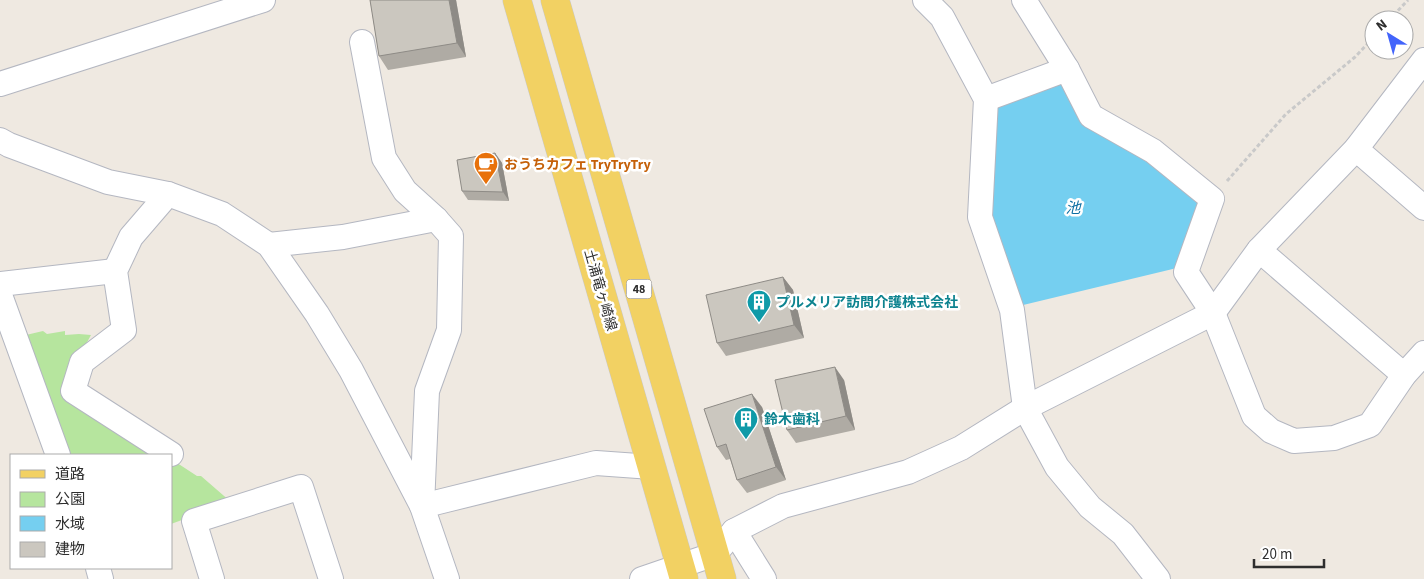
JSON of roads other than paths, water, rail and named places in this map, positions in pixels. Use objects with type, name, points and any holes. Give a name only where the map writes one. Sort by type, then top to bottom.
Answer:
[{"type":"main road","name":"土浦竜ヶ崎線","points":[[517,0],[683,572]]},
{"type":"main road","name":"48","points":[[555,0],[719,567]]},
{"type":"street","points":[[0,84],[263,0]]},
{"type":"street","points":[[925,0],[942,17],[986,99],[980,217],[1012,310],[1025,408],[1057,467],[1090,507],[1123,534],[1158,579]]},
{"type":"street","points":[[1024,0],[1067,69],[1091,116],[1153,151],[1212,199],[1186,272],[1213,313],[1254,416],[1271,431],[1294,441],[1334,438],[1370,425],[1404,375],[1424,354]]},
{"type":"street","points":[[362,42],[384,158],[405,191],[451,236],[449,330],[427,391],[422,506]]},
{"type":"street","points":[[642,579],[719,567],[734,531],[784,506],[908,472],[962,448],[1025,408],[1213,313],[1258,250],[1356,148],[1424,60]]},
{"type":"street","points":[[986,99],[1067,69]]},
{"type":"street","points":[[0,140],[108,182],[168,194],[222,214],[269,245],[317,314],[351,370],[422,506],[447,579]]},
{"type":"street","points":[[1356,148],[1424,208]]},
{"type":"street","points":[[168,194],[131,236],[116,271],[124,330],[82,362],[73,390],[171,454]]},
{"type":"street","points":[[269,245],[343,237],[436,220]]},
{"type":"street","points":[[1258,250],[1404,375]]},
{"type":"street","points":[[0,284],[116,271]]},
{"type":"street","points":[[0,295],[58,454]]},
{"type":"street","points":[[422,506],[596,463],[652,467]]},
{"type":"street","points":[[212,579],[194,521],[301,487],[331,579]]},
{"type":"street","points":[[734,531],[764,579]]},
{"type":"water","name":"池","points":[[1064,77],[1207,201],[1181,267],[1019,306],[988,215],[992,104]]},
{"type":"place","name":"おうちカフェ TryTryTry","points":[[486,185]]},
{"type":"place","name":"プルメリア訪問介護株式会社","points":[[759,323]]},
{"type":"place","name":"鈴木歯科","points":[[746,440]]}]
